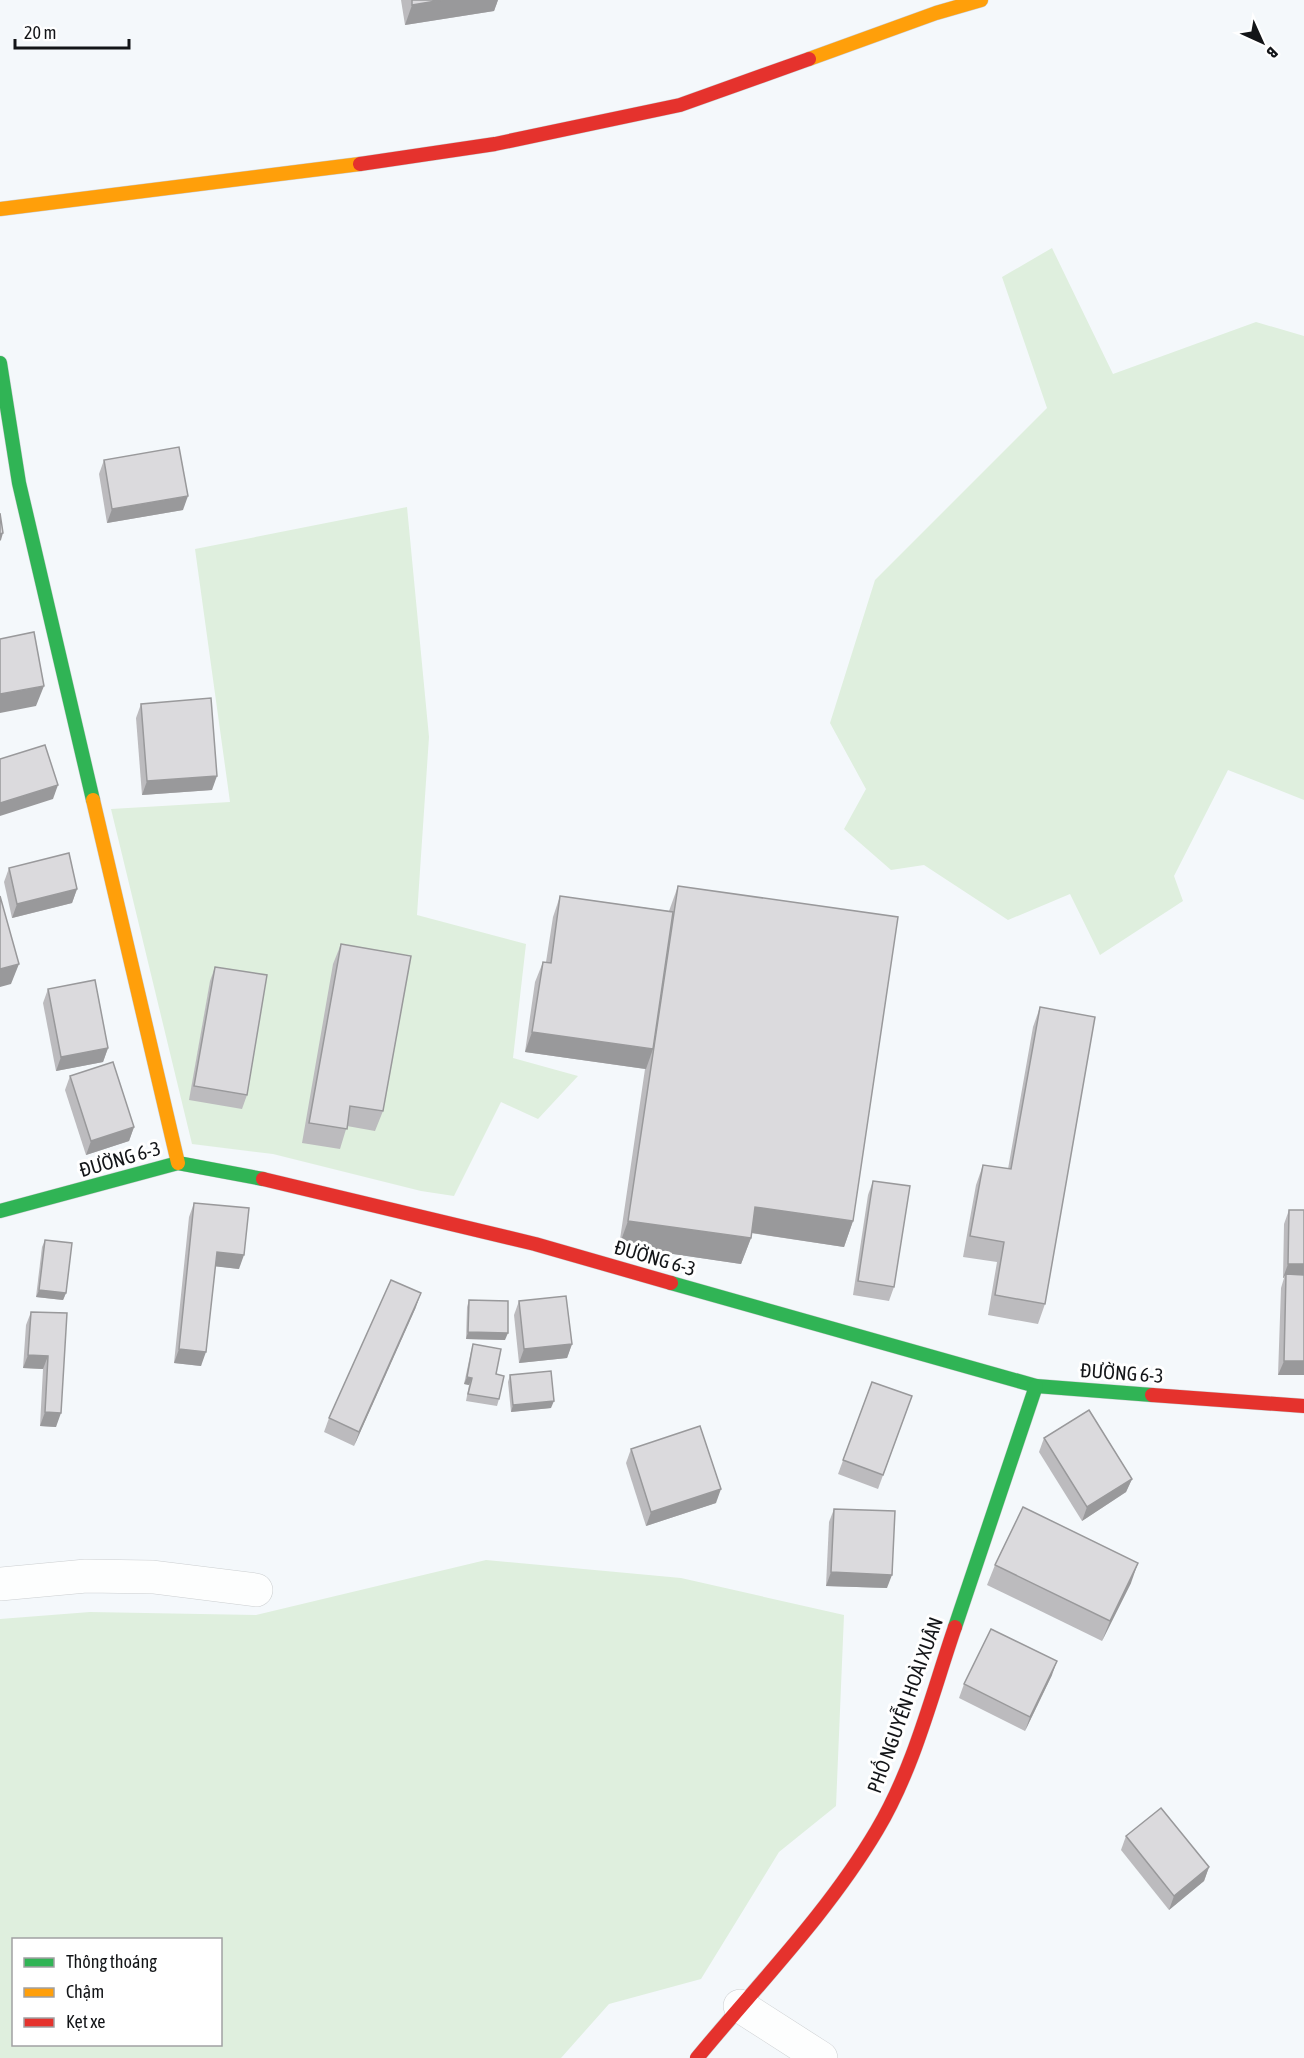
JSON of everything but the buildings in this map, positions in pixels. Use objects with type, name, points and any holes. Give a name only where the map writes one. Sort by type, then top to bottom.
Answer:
[{"type":"street","points":[[0,209],[312,172],[495,144],[680,105],[938,6],[981,0]]},
{"type":"street","points":[[0,363],[6,429],[178,1163]]},
{"type":"street","name":"ĐƯỜNG 6-3","points":[[0,1211],[178,1163],[288,1183],[535,1244],[1036,1386],[1304,1406]]},
{"type":"street","name":"PHỐ NGUYỄN HOÀI XUÂN","points":[[697,2058],[838,1889],[878,1829],[908,1765],[1036,1386]]},
{"type":"street","points":[[0,1584],[86,1576],[153,1577],[256,1590]]},
{"type":"street","points":[[740,2006],[821,2058]]},
{"type":"green space","points":[[1052,248],[1113,374],[1256,322],[1304,336],[1304,800],[1228,770],[1174,876],[1183,901],[1100,955],[1070,894],[1008,920],[924,865],[891,870],[844,829],[866,789],[830,723],[875,580],[1047,408],[1002,277]]},
{"type":"green space","points":[[407,507],[429,737],[417,915],[526,944],[513,1058],[578,1076],[538,1119],[501,1102],[454,1196],[421,1191],[273,1154],[192,1144],[111,809],[230,802],[195,549]]},
{"type":"green space","points":[[486,1560],[681,1578],[844,1615],[836,1806],[779,1852],[701,1979],[609,2004],[561,2058],[0,2058],[0,1619],[90,1612],[256,1615]]},
{"type":"traffic: fast","points":[[0,363],[19,483],[93,800]]},
{"type":"traffic: fast","points":[[0,1211],[178,1163],[263,1179]]},
{"type":"traffic: fast","points":[[671,1283],[1036,1386],[1152,1395]]},
{"type":"traffic: fast","points":[[955,1627],[1036,1386]]},
{"type":"traffic: slow","points":[[809,59],[936,13],[981,0]]},
{"type":"traffic: slow","points":[[0,209],[360,164]]},
{"type":"traffic: slow","points":[[93,800],[178,1163]]},
{"type":"traffic: jam","points":[[360,164],[495,144],[680,105],[809,59]]},
{"type":"traffic: jam","points":[[263,1179],[535,1244],[671,1283]]},
{"type":"traffic: jam","points":[[1152,1395],[1304,1406]]},
{"type":"traffic: jam","points":[[697,2058],[815,1919],[858,1861],[877,1830],[902,1782],[912,1756],[955,1627]]}]
